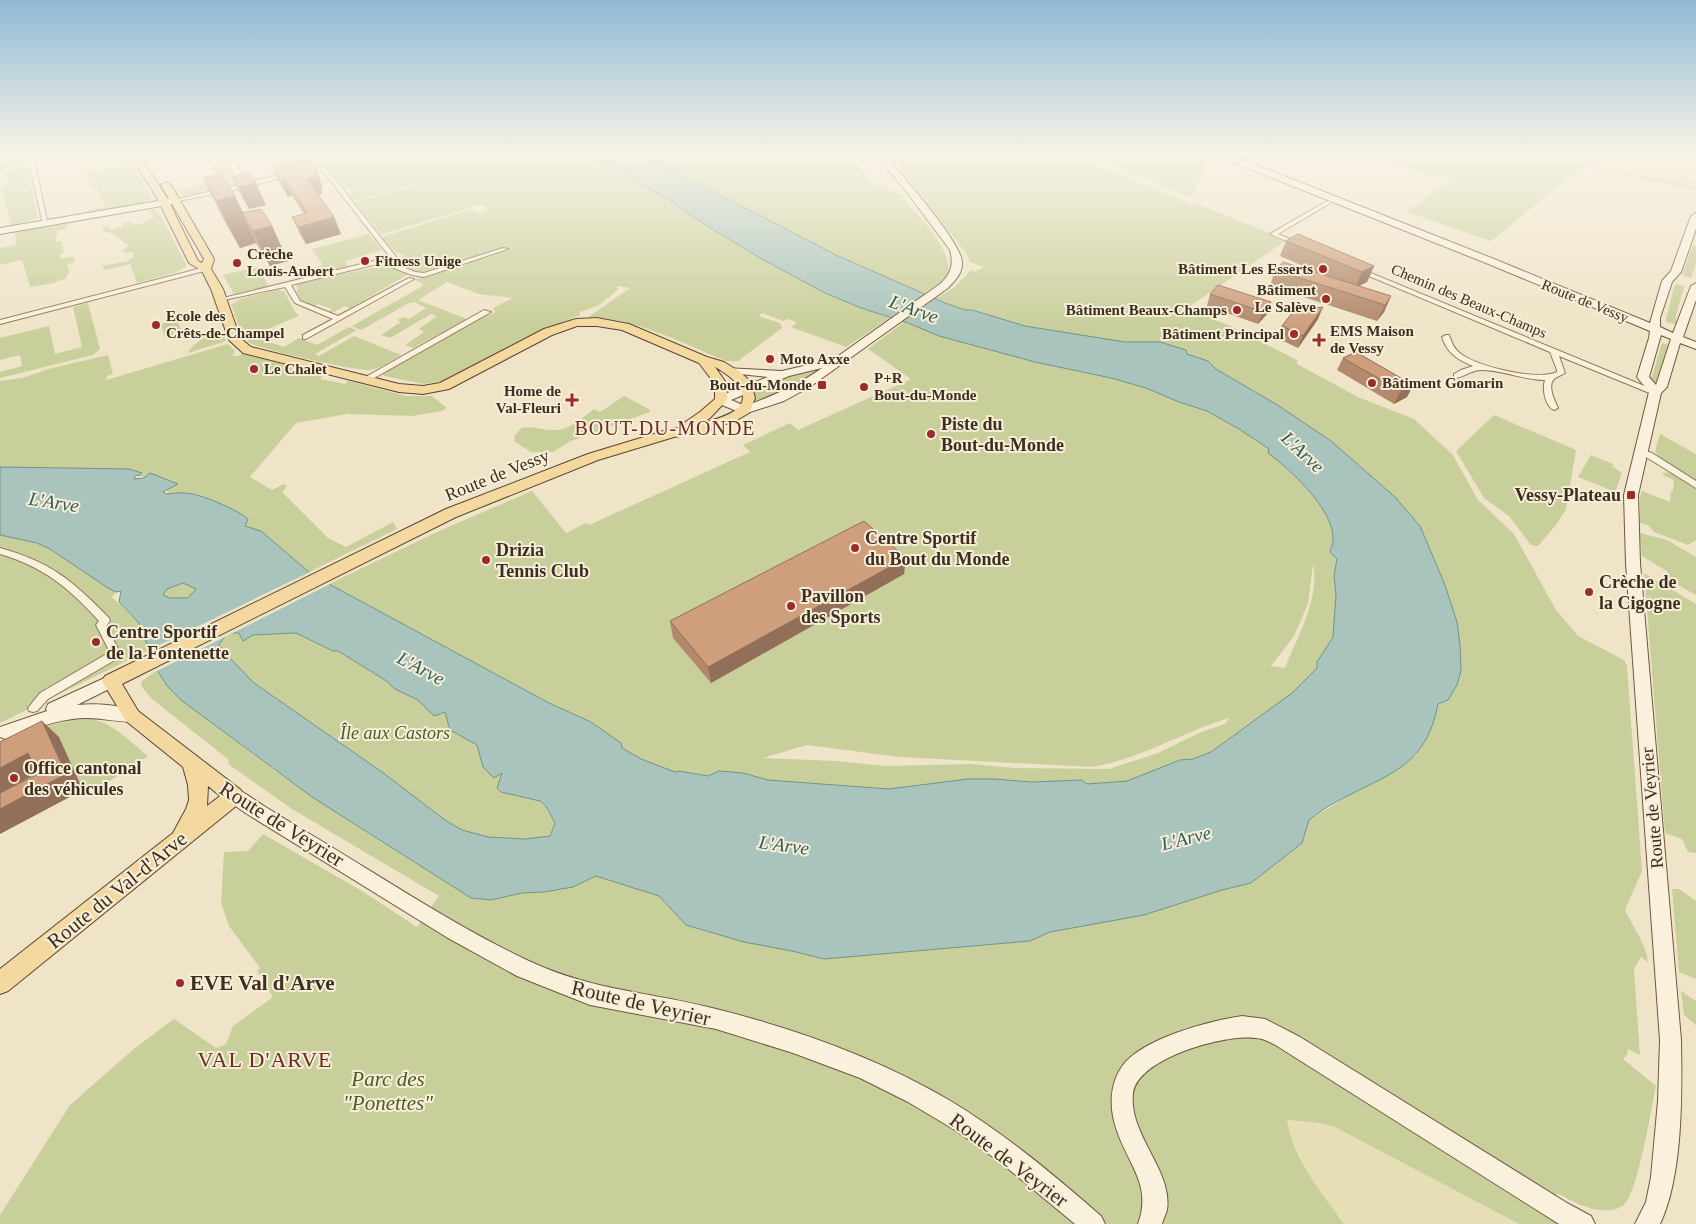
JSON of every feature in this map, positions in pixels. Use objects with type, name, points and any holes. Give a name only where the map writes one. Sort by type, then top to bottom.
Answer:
[{"type":"main road","points":[[0,231],[113,212]]},
{"type":"main road","points":[[169,212],[194,263],[206,268]]},
{"type":"main road","points":[[182,212],[208,259],[206,268],[221,300],[235,340],[243,348],[413,390],[444,386],[543,334],[566,326],[586,322],[604,322],[625,327],[729,370],[746,385],[748,390],[748,403],[744,410],[721,400],[722,384],[703,360]]},
{"type":"main road","name":"Route de Vessy","points":[[111,681],[342,565],[496,494],[593,457],[672,433],[699,429],[732,417],[744,410],[772,401],[807,384],[832,368],[842,358],[944,286],[952,278],[958,268],[958,261],[954,250],[926,212]]},
{"type":"main road","name":"Route de Vessy","points":[[1361,212],[1490,261],[1515,273],[1696,346]]},
{"type":"main road","points":[[1655,392],[1643,377],[1655,338],[1655,318],[1667,280],[1676,272],[1691,242],[1696,216]]},
{"type":"main road","points":[[1667,280],[1688,284]]},
{"type":"main road","name":"Route de Veyrier","points":[[1647,1224],[1658,1198],[1662,1175],[1671,1098],[1671,1057],[1630,526],[1631,495],[1655,392],[1661,386],[1688,310],[1688,284]]},
{"type":"main road","name":"Route de Vessy","points":[[672,433],[705,415],[721,400],[785,374],[842,358]]},
{"type":"main road","name":"Route de Vessy","points":[[729,370],[785,374]]},
{"type":"main road","points":[[2,734],[111,681]]},
{"type":"main road","name":"Route de Veyrier","points":[[111,681],[132,716],[192,765],[234,796],[479,946],[549,980],[600,997],[712,1018],[851,1063],[890,1080],[919,1095],[994,1145],[1023,1166],[1093,1224]]},
{"type":"main road","points":[[2,734],[50,716],[78,710],[114,711],[132,716]]},
{"type":"main road","points":[[174,844],[192,818],[199,803],[200,788],[192,765]]},
{"type":"main road","name":"Route du Val-d'Arve","points":[[0,983],[234,796]]},
{"type":"main road","points":[[1150,1224],[1156,1210],[1155,1191],[1130,1139],[1122,1109],[1123,1091],[1128,1078],[1138,1066],[1181,1043],[1216,1031],[1245,1027],[1267,1031],[1293,1044],[1584,1224]]},
{"type":"street","points":[[43,212],[46,224]]},
{"type":"street","points":[[221,300],[384,262],[394,258],[359,212]]},
{"type":"street","points":[[1309,249],[1273,234],[1312,212]]},
{"type":"street","points":[[384,262],[414,274],[424,275],[505,249]]},
{"type":"street","points":[[0,322],[206,268]]},
{"type":"street","name":"Chemin des Beaux-Champs","points":[[1355,268],[1624,381],[1655,392]]},
{"type":"street","points":[[306,337],[411,278]]},
{"type":"street","points":[[287,285],[297,302],[338,319]]},
{"type":"street","points":[[366,379],[486,312]]},
{"type":"street","points":[[1446,337],[1451,348],[1462,358],[1466,365],[1460,373],[1474,368],[1487,368]]},
{"type":"street","points":[[1462,358],[1487,368],[1522,376],[1550,378],[1561,373],[1553,350]]},
{"type":"street","points":[[1522,376],[1540,384],[1547,391],[1554,408]]},
{"type":"street","points":[[1547,391],[1550,378]]},
{"type":"street","points":[[1640,452],[1649,455],[1696,485]]},
{"type":"street","points":[[0,551],[38,564],[68,582],[105,621],[101,626],[116,654],[44,696],[33,708]]},
{"type":"shaded area","points":[[1286,1120],[1333,1126],[1519,1224],[1344,1224],[1311,1178],[1291,1137]]},
{"type":"green space","points":[[8,212],[37,212],[38,218],[10,226],[12,225]]},
{"type":"green space","points":[[147,212],[158,212],[161,216],[186,267],[174,273],[137,283],[130,264],[105,270],[102,266],[128,261],[134,257],[133,252],[124,253],[123,250],[119,251],[129,246],[113,234],[103,231],[102,228],[108,226],[111,230],[124,226],[123,223],[131,222],[133,225],[144,223],[154,216]]},
{"type":"green space","points":[[363,212],[456,212],[381,234]]},
{"type":"green space","points":[[462,212],[480,214],[485,212],[687,212],[760,258],[825,293],[890,318],[846,347],[791,327],[797,322],[787,319],[783,321],[762,313],[759,316],[780,323],[782,328],[738,361],[726,361],[640,326],[604,318],[587,318],[630,288],[618,286],[616,288],[619,289],[599,305],[520,340],[444,381],[424,384],[384,376],[382,372],[480,318],[494,313],[495,310],[492,309],[512,298],[479,294],[447,282],[418,300],[467,319],[413,348],[405,345],[424,332],[419,329],[437,316],[431,314],[390,338],[381,335],[401,322],[397,320],[403,317],[409,319],[426,308],[417,302],[409,303],[361,330],[352,326],[421,287],[423,284],[414,280],[420,277],[462,267],[467,263],[506,250],[425,274],[393,263],[393,260],[403,257],[403,254],[395,252],[383,238]]},
{"type":"green space","points":[[753,212],[915,212],[939,241],[944,251],[949,273],[925,293],[902,286],[836,255]]},
{"type":"green space","name":"Parc des \"Ponettes\"","points":[[934,212],[1218,212],[1272,234],[1273,237],[1284,242],[1187,308],[1230,326],[1297,360],[1297,364],[1358,397],[1414,419],[1453,455],[1478,500],[1514,534],[1556,610],[1578,636],[1624,660],[1627,666],[1642,871],[1625,910],[1642,942],[1648,962],[1641,957],[1634,969],[1640,1055],[1628,1049],[1627,1055],[1623,1059],[1656,1086],[1638,1170],[1628,1199],[1622,1206],[1614,1209],[1597,1210],[1580,1205],[1557,1193],[1557,1221],[1561,1224],[1519,1224],[1333,1126],[1287,1120],[1295,1148],[1302,1162],[1344,1224],[0,1224],[0,1215],[70,1105],[135,1048],[174,1019],[216,1048],[226,1044],[233,1026],[273,997],[257,971],[260,968],[229,926],[221,903],[224,852],[248,851],[263,834],[362,891],[417,927],[439,896],[292,809],[228,764],[229,760],[152,699],[141,686],[142,681],[157,670],[163,679],[186,702],[281,775],[343,817],[471,898],[491,900],[522,893],[544,892],[573,887],[596,876],[659,896],[686,925],[744,942],[824,959],[1030,941],[1050,932],[1144,915],[1222,890],[1251,883],[1302,843],[1309,820],[1416,755],[1435,717],[1438,704],[1461,671],[1457,622],[1445,585],[1420,526],[1395,497],[1331,441],[1279,406],[1216,369],[1208,361],[1186,354],[1185,350],[1160,342],[1125,342],[1025,326],[972,310],[965,310],[934,299],[954,288],[971,270],[976,271],[984,267],[970,262],[966,253]]},
{"type":"green space","points":[[1407,212],[1526,212],[1491,241]]},
{"type":"green space","points":[[68,224],[66,229],[57,231],[56,242],[61,241],[64,252],[61,254],[61,259],[73,256],[75,262],[67,265],[69,272],[66,278],[54,283],[30,287],[22,260],[0,265],[0,248],[16,245],[15,232]]},
{"type":"green space","points":[[369,234],[382,250],[345,261],[349,268],[309,278],[305,271],[323,265],[312,249]]},
{"type":"green space","points":[[1693,245],[1696,246],[1696,263],[1691,278],[1682,275]]},
{"type":"green space","points":[[384,265],[409,274],[350,308],[345,306],[330,314],[327,313],[332,309],[318,304],[314,306],[301,300],[296,291],[298,290],[296,284]]},
{"type":"green space","points":[[258,267],[269,287],[234,294],[223,275]]},
{"type":"green space","points":[[1677,284],[1684,286],[1684,288],[1676,315],[1676,324],[1666,322],[1666,320],[1674,286]]},
{"type":"green space","points":[[276,290],[284,291],[299,316],[251,336],[284,347],[299,338],[317,345],[349,327],[357,330],[315,354],[319,356],[354,336],[401,355],[378,368],[362,370],[289,355],[250,343],[241,330],[231,305],[240,299]]},
{"type":"green space","points":[[88,303],[100,349],[93,355],[0,378],[0,372],[22,366],[20,355],[0,360],[0,338],[49,326],[55,354],[82,347],[73,307]]},
{"type":"green space","points":[[177,319],[182,333],[165,337],[161,324]]},
{"type":"green space","name":"Centre Sportif du Bout du Monde","points":[[904,322],[939,336],[1035,362],[1111,378],[1146,388],[1207,411],[1269,449],[1268,453],[1298,479],[1318,502],[1331,526],[1333,543],[1330,552],[1337,559],[1334,576],[1336,594],[1333,637],[1318,662],[1317,668],[1292,693],[1211,752],[1193,759],[1180,760],[1127,781],[1087,784],[1082,780],[1031,782],[968,779],[889,789],[768,780],[743,773],[708,776],[675,772],[641,759],[622,748],[591,722],[549,703],[329,584],[439,531],[532,491],[566,533],[586,523],[589,525],[750,452],[743,445],[790,423],[798,430],[911,379],[868,349]],"holes":[[[1313,564],[1313,591],[1301,631],[1285,668],[1271,666],[1294,636],[1308,604]],[[1229,718],[1225,724],[1201,732],[1158,753],[1109,769],[1015,768],[971,764],[885,766],[836,761],[763,758],[807,745],[900,757],[1092,767],[1145,752]]]},
{"type":"green space","points":[[221,330],[226,341],[188,353],[207,336]]},
{"type":"green space","points":[[1662,343],[1668,345],[1657,382],[1655,383],[1651,380]]},
{"type":"green space","points":[[228,344],[235,351],[232,356],[242,354],[322,373],[321,379],[345,384],[348,381],[406,396],[432,396],[447,408],[442,411],[413,416],[347,414],[296,423],[250,477],[272,490],[284,484],[287,486],[282,492],[328,538],[346,547],[393,522],[397,529],[309,572],[261,531],[244,526],[187,492],[166,494],[169,489],[178,484],[139,476],[142,474],[102,470],[0,467],[0,381],[23,378],[48,369],[108,355],[113,374],[107,376],[106,380]]},
{"type":"green space","points":[[827,366],[802,383],[756,402],[754,401],[755,389],[777,379]]},
{"type":"green space","points":[[624,396],[649,409],[650,412],[571,441],[553,452],[531,452],[515,442],[514,437],[521,428],[530,427],[552,430],[566,428],[594,409],[600,412]]},
{"type":"green space","points":[[1494,415],[1576,450],[1566,509],[1556,525],[1538,546],[1531,545],[1509,516],[1484,498],[1456,451]]},
{"type":"green space","points":[[1660,434],[1696,454],[1696,481],[1660,459],[1655,451]]},
{"type":"green space","points":[[1591,455],[1613,464],[1612,466],[1622,473],[1615,492],[1578,477]]},
{"type":"green space","points":[[1671,472],[1696,488],[1696,540],[1688,545],[1654,532],[1648,525],[1640,523],[1640,497],[1642,491],[1670,502],[1674,480],[1664,476],[1662,473]]},
{"type":"green space","points":[[1640,533],[1667,540],[1696,557],[1696,595],[1663,577],[1668,572],[1642,556]]},
{"type":"green space","name":"Centre Sportif de la Fontenette","points":[[0,535],[37,543],[50,549],[116,592],[112,597],[139,623],[149,650],[0,723],[0,555],[9,557],[0,549]]},
{"type":"green space","points":[[1644,573],[1696,604],[1696,853],[1688,852],[1682,839],[1665,833]]},
{"type":"green space","points":[[183,583],[196,588],[190,596],[177,599],[163,595],[167,589]]},
{"type":"green space","name":"Île aux Castors","points":[[230,633],[253,635],[296,633],[333,651],[337,651],[385,680],[395,689],[418,700],[434,716],[446,712],[456,734],[477,745],[483,767],[494,778],[502,772],[497,788],[501,792],[540,801],[545,805],[555,823],[549,836],[525,839],[488,837],[462,830],[445,820],[382,772],[254,683],[227,655],[228,653],[221,650],[222,640]]},
{"type":"green space","points":[[82,718],[101,722],[118,731],[148,756],[85,795],[59,737],[47,726]]},
{"type":"green space","points":[[1672,889],[1679,889],[1696,901],[1696,979],[1679,972]]},
{"type":"green space","points":[[1681,991],[1696,1001],[1696,1025],[1684,1015]]},
{"type":"water","name":"L'Arve","points":[[687,212],[753,212],[836,255],[965,310],[972,310],[1025,326],[1125,342],[1160,342],[1186,350],[1187,354],[1208,361],[1216,369],[1279,406],[1331,441],[1395,497],[1420,526],[1445,585],[1457,622],[1461,671],[1457,685],[1448,700],[1438,704],[1432,725],[1424,742],[1414,756],[1388,775],[1319,812],[1309,820],[1302,843],[1251,883],[1222,890],[1144,915],[1050,932],[1030,941],[824,959],[744,942],[686,925],[659,896],[596,876],[573,887],[544,892],[522,893],[491,900],[471,898],[312,797],[181,700],[168,687],[157,670],[139,623],[119,602],[121,591],[116,592],[108,588],[50,549],[37,543],[0,535],[0,467],[129,469],[142,473],[139,476],[136,475],[134,479],[144,478],[150,473],[178,484],[163,492],[166,494],[192,494],[209,499],[235,511],[248,519],[245,526],[261,531],[309,572],[549,703],[591,722],[621,743],[622,748],[641,759],[675,772],[708,776],[719,771],[743,773],[768,780],[889,789],[968,779],[1031,782],[1082,780],[1087,784],[1127,781],[1180,760],[1193,759],[1211,752],[1292,693],[1317,668],[1317,662],[1333,637],[1336,594],[1334,576],[1337,559],[1330,552],[1333,543],[1331,526],[1318,502],[1298,479],[1268,453],[1269,449],[1207,411],[1146,388],[1111,378],[1035,362],[939,336],[908,323],[861,308],[825,293],[760,258]],"holes":[[[183,583],[196,589],[188,598],[170,598],[163,595],[167,589]],[[230,633],[239,633],[243,641],[253,635],[296,633],[333,651],[338,651],[385,680],[395,689],[418,700],[434,716],[445,712],[450,730],[477,745],[483,767],[494,778],[502,773],[497,788],[501,792],[540,801],[545,805],[555,823],[550,836],[525,839],[488,837],[462,830],[445,820],[382,772],[254,683],[227,655],[228,652],[221,650],[222,648],[219,645],[224,637]]]},
{"type":"pier","points":[[312,571],[332,583],[155,672],[147,651]]},
{"type":"building","points":[[263,212],[272,226],[253,231],[242,213]]},
{"type":"building","points":[[331,212],[334,217],[299,227],[292,217],[307,213]]},
{"type":"building","points":[[1298,234],[1374,266],[1362,272],[1286,241]]},
{"type":"building","points":[[1283,262],[1391,296],[1385,305],[1275,270]]},
{"type":"building","points":[[1218,285],[1271,302],[1263,312],[1210,294]]},
{"type":"building","points":[[1299,304],[1314,308],[1323,307],[1303,336],[1282,326]]},
{"type":"building","points":[[1356,352],[1413,385],[1401,391],[1343,358]]},
{"type":"building","name":"Pavillon des Sports","points":[[864,521],[906,558],[708,667],[670,621]]},
{"type":"building","points":[[42,721],[66,774],[0,809],[0,793],[38,774],[28,753],[0,768],[0,742]]},
{"type":"place","name":"Fitness Unige","points":[[365,261]]},
{"type":"place","name":"Crèche Louis-Aubert","points":[[237,263]]},
{"type":"place","name":"Bâtiment Les Esserts","points":[[1323,269]]},
{"type":"place","name":"Bâtiment Le Salève","points":[[1326,299]]},
{"type":"place","name":"Bâtiment Beaux-Champs","points":[[1237,310]]},
{"type":"place","name":"Ecole des Crêts-de-Champel","points":[[156,325]]},
{"type":"place","name":"Bâtiment Principal","points":[[1294,334]]},
{"type":"place","name":"EMS Maison de Vessy","points":[[1319,340]]},
{"type":"place","name":"Moto Axxe","points":[[770,359]]},
{"type":"place","name":"Le Chalet","points":[[254,369]]},
{"type":"place","name":"Bâtiment Gomarin","points":[[1372,383]]},
{"type":"place","name":"Bout-du-Monde","points":[[822,385]]},
{"type":"place","name":"P+R Bout-du-Monde","points":[[864,387]]},
{"type":"place","name":"Home de Val-Fleuri","points":[[572,400]]},
{"type":"place","name":"Piste du Bout-du-Monde","points":[[931,434]]},
{"type":"place","name":"Vessy-Plateau","points":[[1631,495]]},
{"type":"place","name":"Centre Sportif du Bout du Monde","points":[[855,548]]},
{"type":"place","name":"Drizia Tennis Club","points":[[486,560]]},
{"type":"place","name":"Crèche de la Cigogne","points":[[1589,592]]},
{"type":"place","name":"Pavillon des Sports","points":[[791,606]]},
{"type":"place","name":"Centre Sportif de la Fontenette","points":[[96,642]]},
{"type":"place","name":"Office cantonal des véhicules","points":[[14,778]]},
{"type":"place","name":"EVE Val d'Arve","points":[[180,983]]},
{"type":"district","name":"BOUT-DU-MONDE","points":[[665,428]]},
{"type":"district","name":"VAL D'ARVE","points":[[265,1059]]}]
